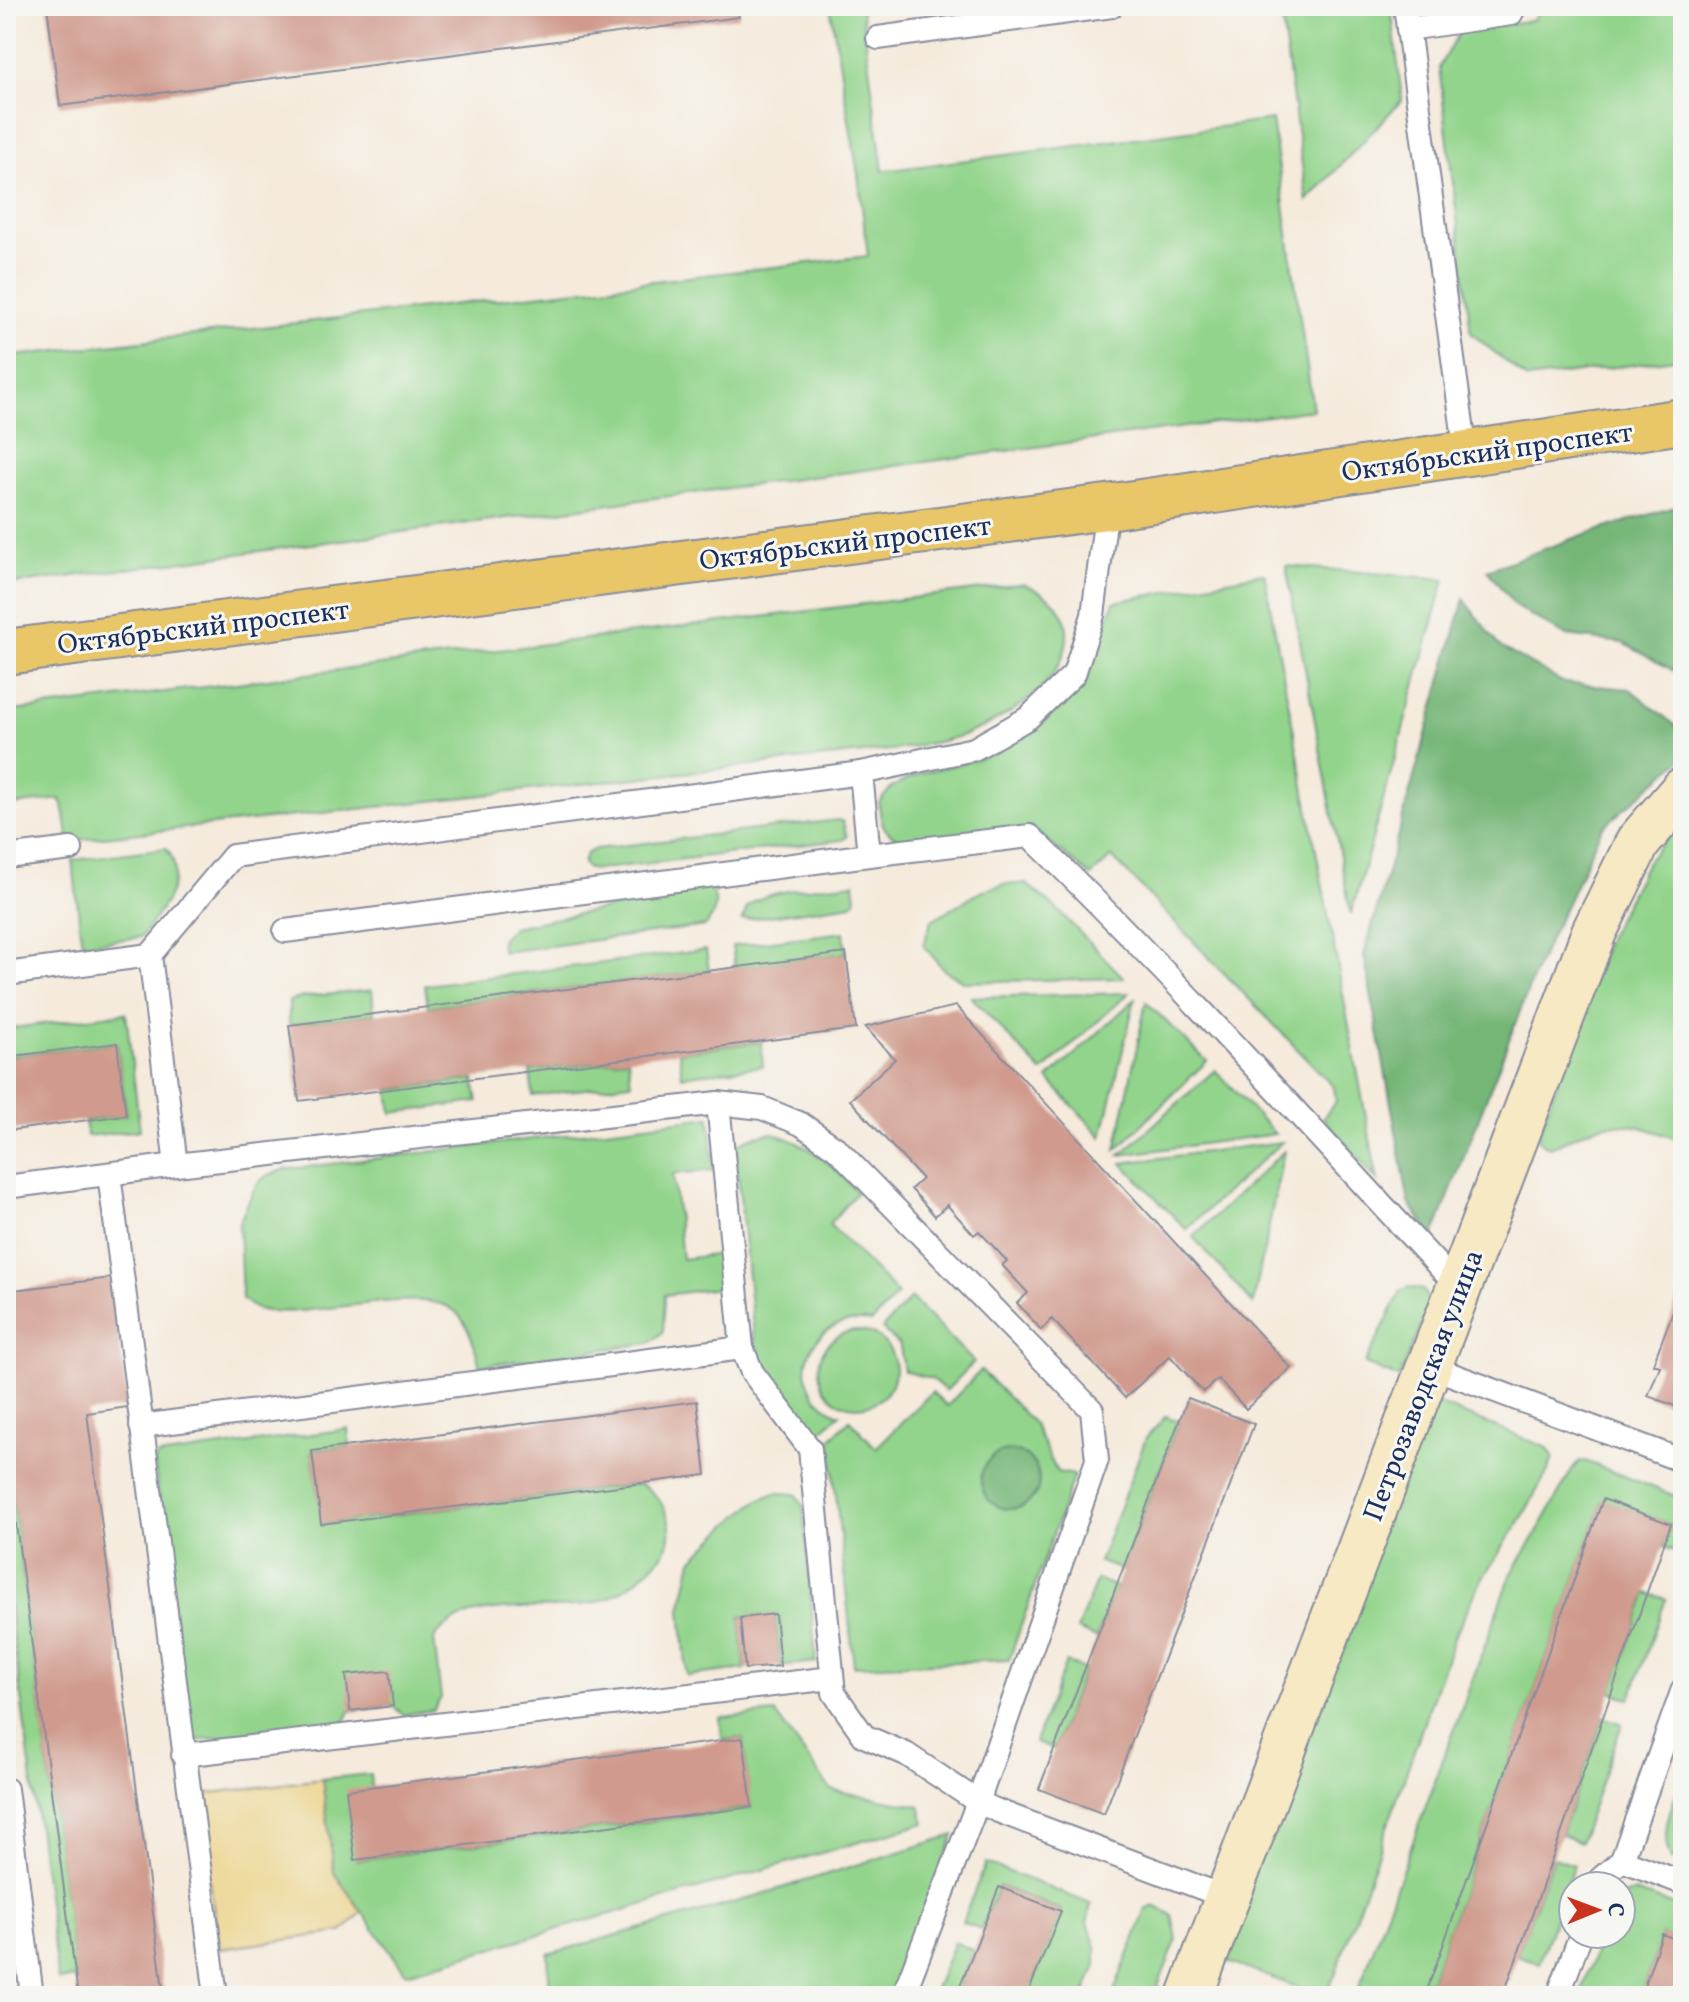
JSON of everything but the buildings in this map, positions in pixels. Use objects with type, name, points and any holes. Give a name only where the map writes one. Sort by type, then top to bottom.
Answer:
[{"type":"main road","name":"Октябрьский проспект","points":[[6,652],[1107,507],[1683,421]]},
{"type":"street","name":"Петрозаводская улица","points":[[1190,1996],[1594,932],[1638,842],[1683,790]]},
{"type":"lane","points":[[878,38],[1112,6]]},
{"type":"lane","points":[[1466,454],[1406,17],[1511,14],[1515,6]]},
{"type":"lane","points":[[6,974],[150,955],[233,856],[861,773],[974,749],[1028,718],[1074,674],[1093,615],[1107,507]]},
{"type":"lane","points":[[861,773],[869,855]]},
{"type":"lane","points":[[285,931],[1030,836],[1299,1112],[1459,1288]]},
{"type":"lane","points":[[6,857],[71,849]]},
{"type":"lane","points":[[150,955],[176,1165]]},
{"type":"lane","points":[[718,1103],[742,1348],[752,1372],[810,1449],[834,1693],[864,1736],[906,1754],[978,1802],[1228,1898]]},
{"type":"lane","points":[[6,1187],[718,1103],[762,1108],[801,1124],[837,1149],[1092,1410],[1097,1460],[978,1802],[903,1996]]},
{"type":"lane","points":[[109,1174],[216,1996]]},
{"type":"lane","points":[[141,1426],[742,1348]]},
{"type":"lane","points":[[1429,1366],[1683,1461]]},
{"type":"lane","points":[[183,1755],[832,1678]]},
{"type":"lane","points":[[1610,1870],[1622,1860],[1683,1689]]},
{"type":"lane","points":[[6,1789],[32,1996]]},
{"type":"lane","points":[[1622,1860],[1683,1883]]},
{"type":"lane","points":[[1558,1996],[1575,1950]]},
{"type":"green space","points":[[830,6],[861,6],[883,171],[1272,120],[1313,410],[6,585],[6,357],[868,256],[858,174]]},
{"type":"green space","points":[[1280,6],[1391,6],[1402,100],[1307,201]]},
{"type":"green space","points":[[1542,6],[1683,6],[1683,358],[1527,379],[1471,333],[1439,67],[1460,31],[1533,20]]},
{"type":"green space","points":[[1683,504],[1683,680],[1676,672],[1623,643],[1567,636],[1516,607],[1487,570],[1583,535]]},
{"type":"green space","points":[[1286,566],[1445,579],[1351,915]]},
{"type":"green space","points":[[1264,573],[1378,1181],[1323,1118],[1336,1101],[1334,1087],[1112,857],[1091,876],[1047,841],[900,839],[889,833],[880,815],[879,802],[892,787],[918,774],[979,759],[1034,731],[1085,685],[1114,602]]},
{"type":"green space","points":[[1023,584],[1046,595],[1063,613],[1067,630],[1065,648],[1058,666],[1047,681],[1017,708],[983,727],[941,741],[899,749],[69,841],[60,799],[6,806],[6,712]]},
{"type":"green space","points":[[1464,599],[1499,646],[1564,683],[1630,689],[1677,727],[1683,738],[1683,758],[1602,828],[1539,962],[1433,1237],[1409,1203],[1364,955]]},
{"type":"green space","points":[[1683,819],[1683,1137],[1679,1140],[1636,1126],[1613,1124],[1591,1129],[1550,1147],[1542,1144],[1538,1138],[1607,939],[1648,860]]},
{"type":"green space","points":[[838,820],[843,822],[847,837],[842,840],[593,870],[583,863],[586,854],[595,849]]},
{"type":"green space","points":[[166,848],[173,859],[173,883],[163,906],[141,937],[85,944],[81,938],[73,860]]},
{"type":"green space","points":[[854,883],[856,898],[852,904],[742,920],[747,908],[767,896]]},
{"type":"green space","points":[[1004,884],[1026,884],[1054,906],[1124,978],[965,982],[945,971],[923,945],[932,920],[982,891]]},
{"type":"green space","points":[[676,885],[709,885],[715,906],[706,926],[503,952],[501,948],[502,938],[513,927],[634,903]]},
{"type":"green space","points":[[844,932],[846,953],[735,968],[732,946]]},
{"type":"green space","points":[[706,950],[709,971],[428,1007],[425,985]]},
{"type":"green space","points":[[372,990],[374,1014],[289,1025],[289,1001]]},
{"type":"green space","points":[[1129,993],[1042,1072],[971,997]]},
{"type":"green space","points":[[1135,999],[1102,1137],[1048,1079]]},
{"type":"green space","points":[[1146,1002],[1207,1061],[1116,1150]]},
{"type":"green space","points":[[126,1013],[140,1130],[87,1136],[85,1121],[126,1115],[117,1043],[6,1057],[6,1029]]},
{"type":"green space","points":[[761,1042],[763,1066],[682,1076],[679,1052]]},
{"type":"green space","points":[[628,1059],[631,1083],[533,1096],[530,1071]]},
{"type":"green space","points":[[1215,1070],[1275,1134],[1120,1155]]},
{"type":"green space","points":[[474,1079],[478,1102],[392,1113],[389,1090]]},
{"type":"green space","points":[[710,1117],[714,1170],[673,1174],[682,1259],[720,1254],[724,1281],[719,1288],[665,1295],[663,1332],[650,1343],[480,1366],[466,1326],[458,1314],[443,1305],[394,1301],[278,1312],[255,1308],[242,1299],[239,1223],[256,1185],[266,1176],[282,1170]]},
{"type":"green space","points":[[771,1133],[796,1142],[818,1155],[857,1192],[829,1224],[898,1294],[872,1322],[849,1322],[831,1328],[817,1340],[809,1355],[806,1371],[810,1388],[821,1403],[840,1414],[815,1436],[769,1375],[755,1347],[736,1154],[738,1144]]},
{"type":"green space","points":[[1282,1142],[1186,1229],[1122,1163]]},
{"type":"green space","points":[[1284,1151],[1253,1304],[1193,1237]]},
{"type":"green space","points":[[1408,1287],[1423,1290],[1428,1299],[1427,1311],[1399,1378],[1365,1364],[1401,1291]]},
{"type":"green space","points":[[911,1298],[974,1362],[946,1391],[932,1379],[904,1371],[900,1346],[882,1329]]},
{"type":"green space","points":[[857,1331],[871,1334],[884,1342],[892,1355],[895,1369],[892,1383],[884,1396],[871,1404],[857,1407],[843,1404],[830,1396],[822,1383],[819,1369],[822,1355],[830,1342],[843,1334]]},
{"type":"green space","points":[[981,1370],[1033,1423],[1057,1472],[1074,1475],[1009,1660],[854,1666],[830,1439],[850,1420],[876,1448],[932,1392],[947,1406]]},
{"type":"green space","points":[[1431,1401],[1548,1448],[1553,1457],[1520,1521],[1483,1577],[1454,1637],[1335,1975],[1328,1988],[1317,1994],[1219,1959]]},
{"type":"green space","points":[[1166,1416],[1179,1421],[1122,1570],[1099,1562],[1146,1438]]},
{"type":"green space","points":[[348,1429],[350,1446],[312,1451],[322,1524],[640,1484],[656,1496],[666,1513],[670,1527],[668,1545],[639,1578],[603,1600],[561,1607],[490,1610],[449,1624],[434,1639],[441,1698],[433,1710],[403,1715],[393,1706],[350,1711],[345,1722],[190,1739],[154,1460],[158,1456]]},
{"type":"green space","points":[[6,1448],[76,1978],[58,1980],[6,1582]]},
{"type":"green space","points":[[1010,1451],[1030,1460],[1039,1480],[1030,1500],[1010,1509],[990,1500],[981,1480],[990,1460]]},
{"type":"green space","points":[[1585,1461],[1683,1499],[1683,1553],[1663,1547],[1671,1524],[1603,1500],[1425,1996],[1356,1996],[1511,1575],[1573,1468]]},
{"type":"green space","points":[[775,1493],[796,1494],[803,1505],[816,1662],[780,1666],[775,1615],[740,1617],[745,1669],[687,1676],[681,1609],[692,1560],[758,1500]]},
{"type":"green space","points":[[1097,1579],[1116,1587],[1096,1638],[1077,1630]]},
{"type":"green space","points":[[1647,1593],[1666,1599],[1630,1699],[1611,1692]]},
{"type":"green space","points":[[1066,1662],[1084,1669],[1054,1749],[1035,1742]]},
{"type":"green space","points":[[775,1713],[831,1790],[920,1806],[925,1823],[406,1973],[334,1873],[322,1779],[370,1774],[371,1787],[356,1860],[751,1808],[743,1738],[722,1740],[720,1718]]},
{"type":"green space","points":[[1603,1717],[1622,1724],[1580,1842],[1561,1835]]},
{"type":"green space","points":[[1683,1776],[1683,1864],[1671,1859],[1666,1828]]},
{"type":"green space","points":[[954,1835],[891,1996],[550,1996],[548,1954],[733,1903]]},
{"type":"green space","points":[[1553,1858],[1574,1865],[1572,1870],[1557,1870],[1557,1913],[1539,1963],[1517,1955]]},
{"type":"green space","points":[[986,1863],[1091,1904],[1087,1923],[1096,1947],[1096,1965],[1084,1996],[1027,1996],[1061,1910],[999,1886],[981,1929],[962,1922]]},
{"type":"green space","points":[[1637,1893],[1683,1908],[1683,1942],[1662,1935],[1641,1996],[1582,1996],[1596,1950],[1637,1950]]},
{"type":"green space","points":[[1154,1906],[1172,1915],[1177,1939],[1154,1996],[1112,1996],[1146,1910]]},
{"type":"green space","points":[[954,1942],[973,1950],[955,1996],[932,1996]]},
{"type":"sand","points":[[322,1779],[334,1873],[362,1912],[342,1932],[220,1949],[196,1799],[204,1794]]}]
